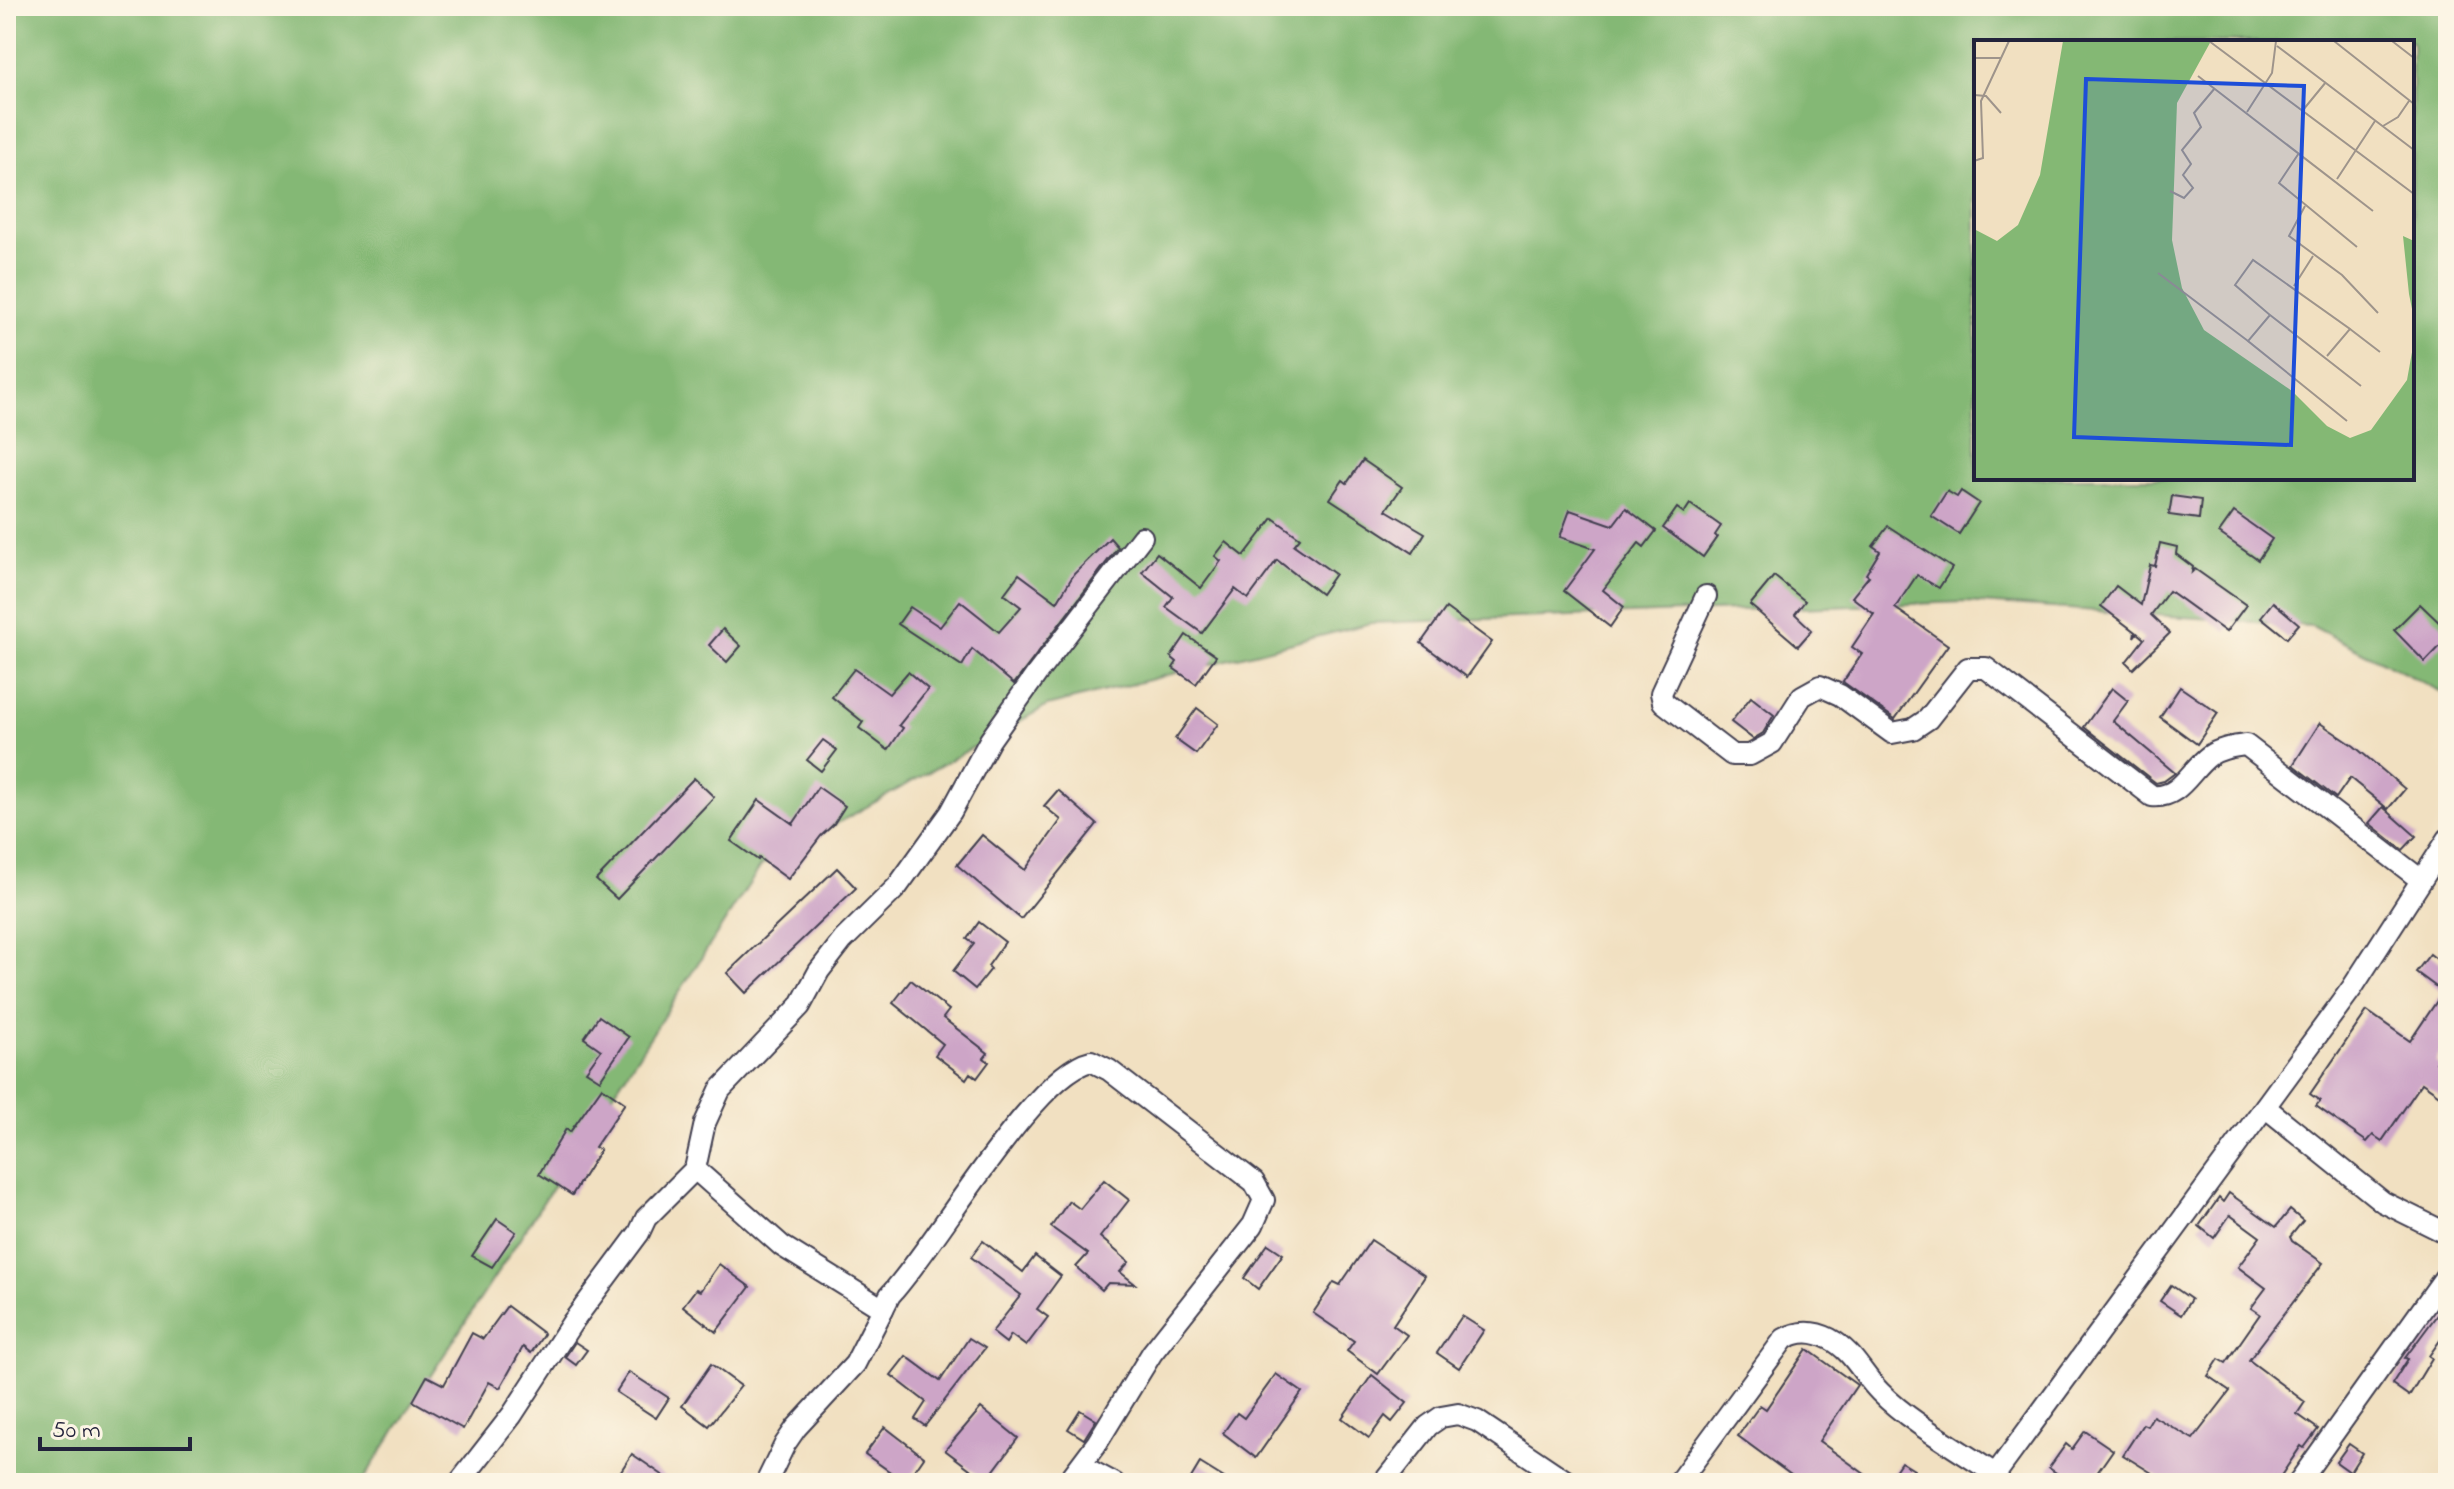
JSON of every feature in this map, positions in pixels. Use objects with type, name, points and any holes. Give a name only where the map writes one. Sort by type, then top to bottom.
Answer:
[{"type":"street","points":[[459,1483],[512,1415],[579,1312],[639,1233],[646,1218],[695,1169],[705,1123],[720,1090],[800,1006],[819,971],[843,940],[897,887],[951,812],[1006,717],[1142,537]]},
{"type":"street","points":[[1706,596],[1661,693],[1663,702],[1732,755],[1750,755],[1772,743],[1802,696],[1820,686],[1840,695],[1892,733],[1913,729],[1928,719],[1968,668],[1986,668],[2152,796],[2161,797],[2172,792],[2207,757],[2223,749],[2246,745],[2421,880]]},
{"type":"street","points":[[1678,1483],[1784,1339],[1796,1332],[1812,1332],[1849,1351],[1881,1393],[1992,1479],[2352,988],[2448,839]]},
{"type":"street","points":[[766,1483],[796,1428],[855,1364],[890,1295],[996,1152],[1048,1089],[1077,1064],[1091,1061],[1109,1070],[1254,1182],[1264,1200],[1253,1225],[1152,1353],[1082,1466],[1067,1483]]},
{"type":"street","points":[[2265,1107],[2383,1202],[2448,1234]]},
{"type":"street","points":[[695,1169],[782,1246],[883,1309]]},
{"type":"street","points":[[2298,1483],[2448,1273]]},
{"type":"street","points":[[1383,1483],[1428,1426],[1441,1417],[1458,1414],[1477,1421],[1569,1483]]},
{"type":"street","points":[[1082,1466],[1114,1483]]},
{"type":"green space","points":[[6,6],[2448,6],[2448,695],[2312,626],[1966,602],[1371,623],[1047,706],[761,866],[361,1483],[6,1483]]},
{"type":"building","points":[[1363,460],[1402,487],[1386,510],[1425,533],[1413,553],[1330,499],[1343,480],[1347,483]]},
{"type":"building","points":[[1947,491],[1957,497],[1961,491],[1979,503],[1959,534],[1931,516]]},
{"type":"building","points":[[2172,496],[2201,500],[2199,519],[2169,515]]},
{"type":"building","points":[[1690,504],[1721,526],[1703,557],[1663,528],[1677,508],[1684,513]]},
{"type":"building","points":[[1626,508],[1656,531],[1644,547],[1639,543],[1603,590],[1624,607],[1610,627],[1564,591],[1595,549],[1560,537],[1570,510],[1613,525]]},
{"type":"building","points":[[2234,512],[2272,539],[2258,560],[2219,533]]},
{"type":"building","points":[[1273,518],[1300,538],[1294,545],[1335,574],[1321,594],[1277,560],[1248,599],[1235,589],[1202,633],[1166,607],[1173,597],[1142,572],[1157,553],[1201,588],[1221,561],[1215,556],[1226,542],[1244,556]]},
{"type":"building","points":[[1888,526],[1952,568],[1939,588],[1917,575],[1895,608],[1948,645],[1895,719],[1843,682],[1862,654],[1852,647],[1874,614],[1852,597],[1869,576],[1866,574],[1880,551],[1873,546]]},
{"type":"building","points":[[1110,538],[1118,547],[1014,684],[972,649],[962,666],[898,624],[910,607],[940,627],[960,601],[999,632],[1021,607],[1004,594],[1019,574],[1057,602],[1074,574]]},
{"type":"building","points":[[2160,543],[2177,547],[2176,554],[2193,567],[2192,572],[2195,569],[2246,605],[2226,632],[2169,591],[2151,615],[2170,633],[2133,669],[2126,662],[2144,639],[2137,633],[2134,637],[2135,632],[2101,606],[2116,586],[2141,605],[2150,565],[2155,566]]},
{"type":"building","points":[[1774,576],[1805,601],[1795,614],[1812,630],[1798,646],[1750,605]]},
{"type":"building","points":[[2273,602],[2299,624],[2287,638],[2261,617]]},
{"type":"building","points":[[2420,604],[2448,631],[2448,638],[2425,662],[2394,630]]},
{"type":"building","points":[[1446,608],[1492,642],[1467,677],[1421,643]]},
{"type":"building","points":[[723,629],[741,646],[727,662],[709,645]]},
{"type":"building","points":[[1186,635],[1216,656],[1196,684],[1173,668],[1177,662],[1171,657]]},
{"type":"building","points":[[854,669],[889,694],[908,672],[928,689],[899,725],[903,728],[888,750],[859,728],[863,722],[832,697]]},
{"type":"building","points":[[2180,687],[2218,713],[2197,744],[2160,717]]},
{"type":"building","points":[[2112,688],[2128,701],[2113,721],[2175,773],[2164,781],[2156,783],[2084,727]]},
{"type":"building","points":[[1751,697],[1774,715],[1763,733],[1753,739],[1731,722]]},
{"type":"building","points":[[1197,708],[1218,724],[1196,754],[1175,739]]},
{"type":"building","points":[[2320,723],[2354,746],[2405,789],[2388,809],[2350,778],[2336,798],[2293,765]]},
{"type":"building","points":[[823,740],[837,750],[821,771],[807,760]]},
{"type":"building","points":[[694,778],[714,797],[617,899],[596,880]]},
{"type":"building","points":[[818,787],[845,806],[788,879],[731,841],[759,800],[793,824]]},
{"type":"building","points":[[1058,790],[1097,824],[1021,919],[957,865],[982,835],[1025,870],[1061,820],[1044,806]]},
{"type":"building","points":[[2383,807],[2416,836],[2403,850],[2369,823]]},
{"type":"building","points":[[837,868],[856,888],[746,993],[727,973]]},
{"type":"building","points":[[979,922],[1005,942],[988,966],[991,969],[975,989],[953,971],[974,944],[967,939]]},
{"type":"building","points":[[2430,954],[2448,968],[2448,1042],[2436,1063],[2448,1071],[2448,1101],[2422,1083],[2382,1141],[2373,1135],[2367,1142],[2316,1106],[2320,1101],[2310,1094],[2367,1011],[2410,1041],[2443,992],[2416,972]]},
{"type":"building","points":[[911,980],[949,1010],[943,1018],[988,1053],[984,1058],[989,1062],[977,1078],[970,1073],[966,1079],[935,1055],[943,1044],[893,1003]]},
{"type":"building","points":[[599,1016],[629,1037],[600,1080],[586,1071],[601,1050],[584,1038]]},
{"type":"building","points":[[602,1087],[625,1103],[595,1147],[600,1150],[572,1195],[539,1174],[566,1129],[570,1132]]},
{"type":"building","points":[[1104,1180],[1129,1200],[1100,1237],[1129,1262],[1120,1272],[1135,1284],[1108,1283],[1102,1290],[1076,1267],[1088,1254],[1051,1227],[1069,1201],[1080,1209]]},
{"type":"building","points":[[2229,1193],[2276,1227],[2290,1210],[2303,1221],[2290,1237],[2292,1241],[2323,1263],[2249,1360],[2305,1402],[2297,1414],[2318,1429],[2304,1448],[2301,1446],[2276,1483],[2168,1483],[2123,1455],[2143,1424],[2147,1426],[2153,1416],[2193,1439],[2230,1391],[2208,1376],[2219,1359],[2226,1363],[2260,1314],[2251,1308],[2266,1288],[2238,1267],[2260,1237],[2230,1215],[2214,1238],[2199,1226],[2219,1198],[2223,1202]]},
{"type":"building","points":[[497,1219],[516,1232],[492,1267],[472,1256]]},
{"type":"building","points":[[1371,1240],[1425,1276],[1393,1325],[1407,1335],[1378,1374],[1347,1351],[1354,1341],[1313,1313],[1334,1282],[1340,1285]]},
{"type":"building","points":[[983,1241],[1023,1272],[1035,1256],[1061,1276],[1037,1309],[1048,1317],[1026,1346],[1011,1335],[1006,1343],[992,1332],[1021,1295],[971,1257]]},
{"type":"building","points":[[1268,1244],[1283,1254],[1258,1289],[1244,1278]]},
{"type":"building","points":[[719,1264],[750,1287],[716,1332],[683,1306],[696,1289],[700,1291]]},
{"type":"building","points":[[2171,1285],[2191,1299],[2181,1315],[2160,1301]]},
{"type":"building","points":[[2448,1300],[2448,1329],[2429,1356],[2432,1358],[2409,1396],[2392,1384],[2408,1359],[2405,1358]]},
{"type":"building","points":[[507,1306],[544,1334],[531,1353],[523,1347],[500,1388],[489,1382],[463,1429],[413,1401],[427,1376],[444,1385],[472,1333],[483,1339]]},
{"type":"building","points":[[1462,1316],[1484,1330],[1459,1368],[1437,1353]]},
{"type":"building","points":[[969,1338],[985,1348],[925,1426],[915,1419],[926,1402],[891,1375],[906,1356],[940,1381]]},
{"type":"building","points":[[575,1342],[587,1350],[576,1365],[565,1357]]},
{"type":"building","points":[[1807,1349],[1857,1385],[1819,1441],[1877,1483],[1802,1483],[1738,1436],[1760,1405],[1766,1409]]},
{"type":"building","points":[[711,1364],[741,1386],[709,1426],[682,1406]]},
{"type":"building","points":[[629,1372],[669,1398],[656,1418],[616,1392]]},
{"type":"building","points":[[1276,1374],[1302,1392],[1256,1458],[1223,1433],[1237,1413],[1244,1418]]},
{"type":"building","points":[[1372,1375],[1407,1403],[1392,1422],[1385,1416],[1369,1438],[1342,1418]]},
{"type":"building","points":[[981,1408],[1018,1438],[986,1481],[945,1450]]},
{"type":"building","points":[[1080,1410],[1096,1420],[1084,1439],[1068,1429]]},
{"type":"building","points":[[885,1427],[924,1457],[906,1483],[865,1454]]},
{"type":"building","points":[[2085,1431],[2113,1450],[2090,1483],[2071,1483],[2049,1468],[2066,1444],[2072,1449]]},
{"type":"building","points":[[2349,1444],[2362,1453],[2350,1472],[2336,1462]]},
{"type":"building","points":[[632,1454],[674,1483],[613,1483]]},
{"type":"building","points":[[1901,1462],[1914,1470],[1905,1483],[1887,1483]]},
{"type":"building","points":[[1200,1463],[1232,1483],[1188,1483]]}]
